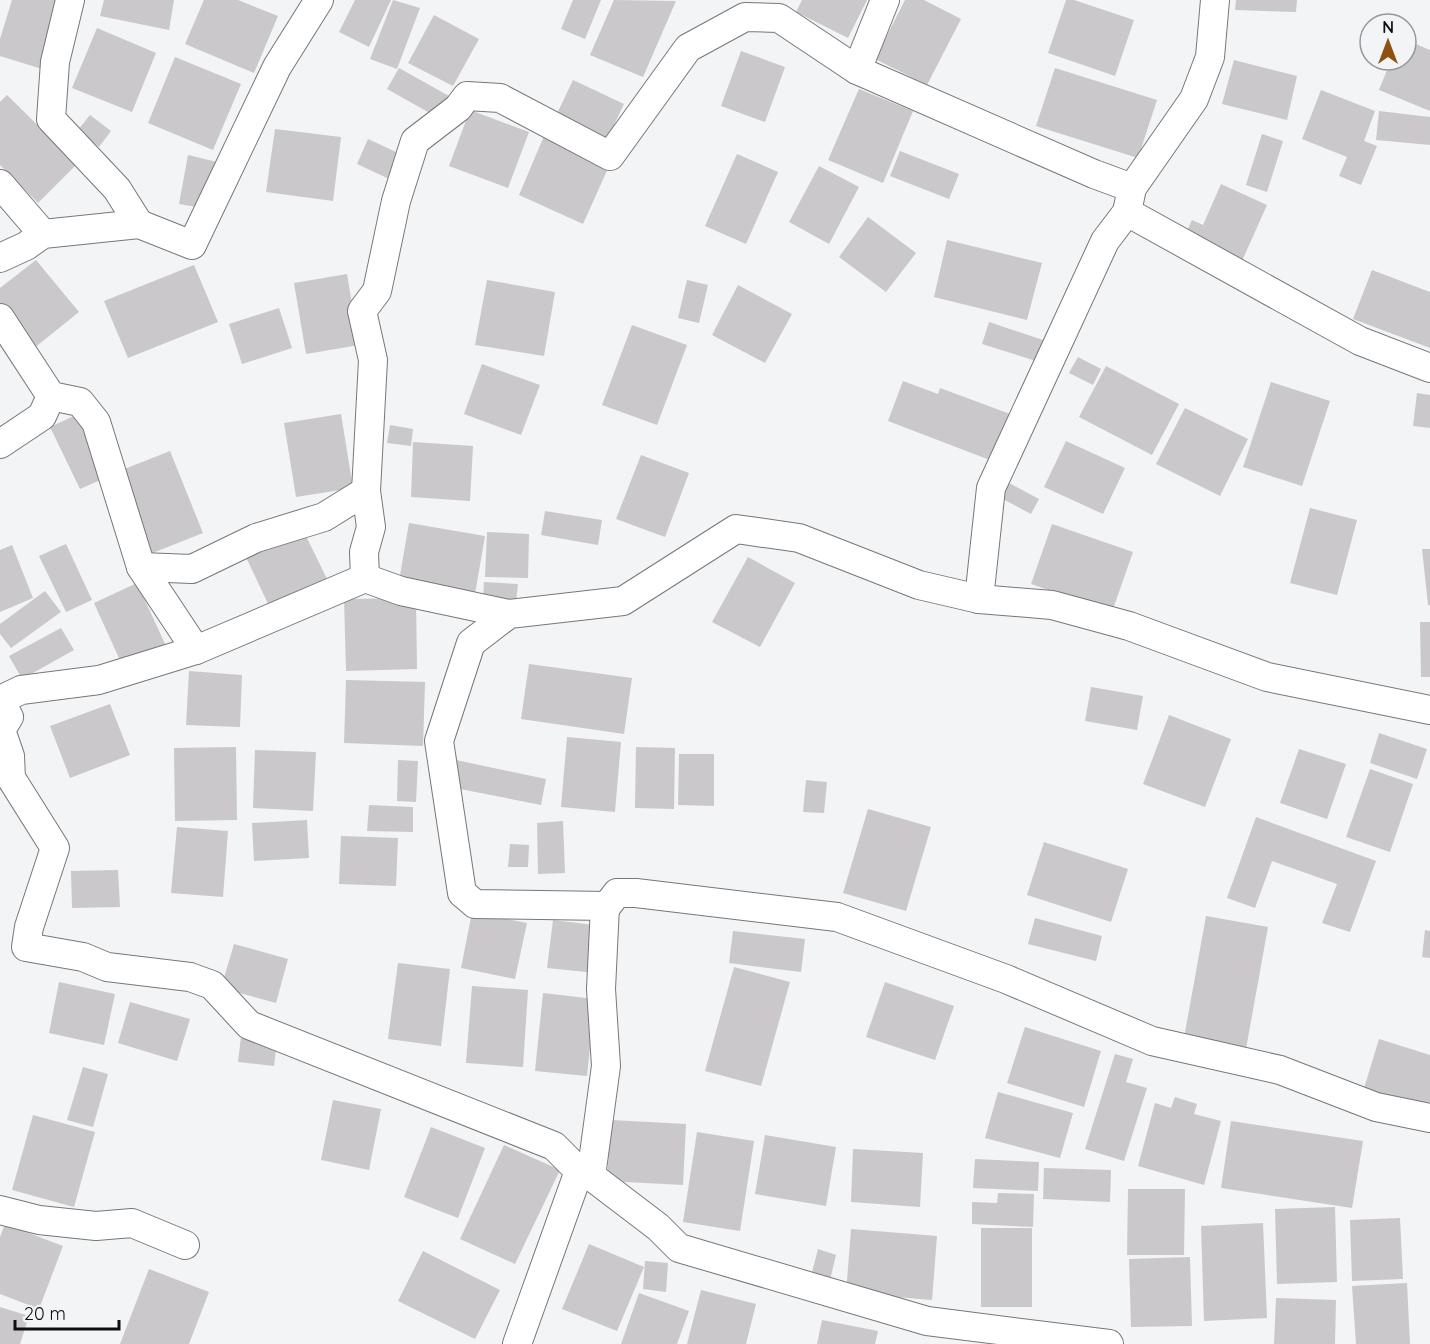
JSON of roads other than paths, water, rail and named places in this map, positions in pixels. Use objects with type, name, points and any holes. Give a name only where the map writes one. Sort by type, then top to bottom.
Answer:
[{"type":"street","points":[[70,0],[55,62],[51,119],[117,189],[139,224]]},
{"type":"street","points":[[0,258],[26,246],[44,234],[139,224],[192,245],[277,67],[319,0]]},
{"type":"street","points":[[857,70],[885,0]]},
{"type":"street","points":[[979,599],[991,488],[1105,241],[1194,99],[1210,57],[1215,0]]},
{"type":"street","points":[[365,578],[364,552],[371,527],[366,491],[373,360],[362,311],[377,291],[396,201],[415,141],[458,108],[467,96],[500,98],[610,156],[688,48],[740,8],[779,18],[857,70],[1094,174],[1130,200],[1360,342],[1430,368]]},
{"type":"street","points":[[0,184],[44,234]]},
{"type":"street","points":[[0,318],[51,396],[80,402],[96,422],[141,567],[196,650]]},
{"type":"street","points":[[0,444],[42,416],[51,396]]},
{"type":"street","points":[[141,567],[192,569],[256,538],[324,517],[366,491]]},
{"type":"street","points":[[1109,1344],[927,1321],[679,1248],[658,1227],[585,1173],[554,1146],[249,1025],[212,985],[190,977],[106,967],[83,957],[26,947],[29,927],[55,848],[11,778],[10,756],[1,730],[9,717],[0,700],[21,690],[99,680],[196,650],[365,578],[401,591],[509,614],[623,601],[736,529],[799,538],[891,576],[979,599],[1052,605],[1129,626],[1267,677],[1430,710]]},
{"type":"street","points":[[509,614],[471,643],[439,741],[462,893],[476,904],[605,906]]},
{"type":"street","points":[[517,1344],[585,1173],[606,1066],[601,989],[605,906],[617,892],[636,892],[837,917],[1006,979],[1152,1041],[1280,1070],[1376,1107],[1430,1118]]},
{"type":"street","points":[[0,1210],[39,1220],[84,1225],[132,1223],[185,1245]]}]
